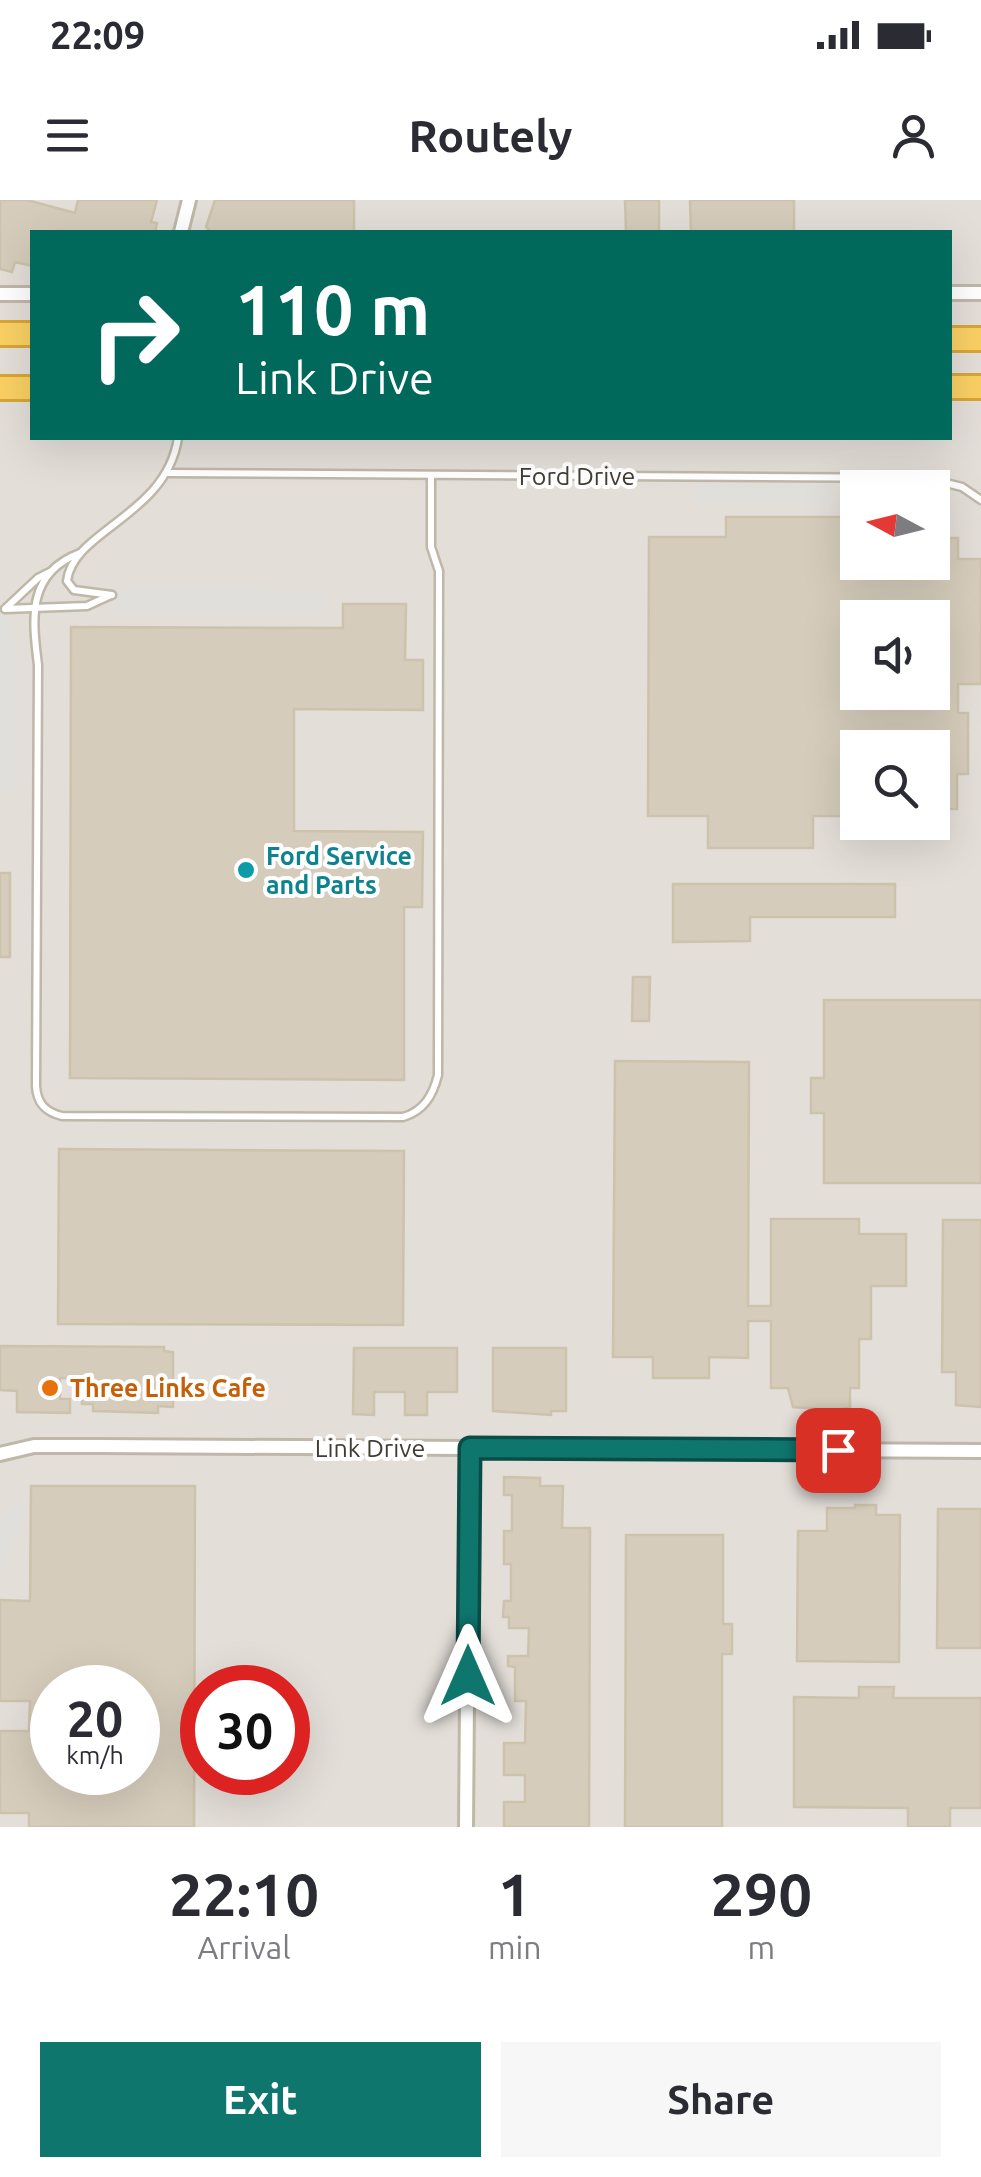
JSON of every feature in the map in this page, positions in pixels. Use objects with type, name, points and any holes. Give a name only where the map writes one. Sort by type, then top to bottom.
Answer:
[{"type":"highway","points":[[0,334],[30,334]]},
{"type":"highway","points":[[952,339],[981,339]]},
{"type":"highway","points":[[952,387],[981,387]]},
{"type":"highway","points":[[0,388],[30,388]]},
{"type":"street","points":[[182,230],[189,200]]},
{"type":"street","points":[[952,294],[981,293]]},
{"type":"street","points":[[0,294],[30,294]]},
{"type":"street","name":"Link Drive","points":[[0,1454],[51,1446],[981,1451]]},
{"type":"street","points":[[466,1827],[470,1448]]},
{"type":"lane","points":[[80,553],[67,581],[74,590],[112,595],[97,603],[5,609],[38,578],[80,553],[144,502],[168,473],[177,440]]},
{"type":"lane","name":"Ford Drive","points":[[168,473],[926,478],[962,487],[981,500]]},
{"type":"lane","points":[[53,571],[38,592],[34,606],[38,665],[36,1086],[44,1108],[62,1116],[412,1115],[429,1100],[438,1076],[439,571],[431,547],[431,476]]},
{"type":"lane","points":[[71,606],[74,590]]},
{"type":"shaded area","points":[[0,200],[981,200],[981,1827],[0,1827]]},
{"type":"shaded area","points":[[696,486],[830,486],[831,506],[696,505]]},
{"type":"shaded area","points":[[113,589],[324,590],[324,612],[113,611]]},
{"type":"shaded area","points":[[0,599],[15,637],[14,794],[0,794]]},
{"type":"shaded area","points":[[16,1501],[26,1503],[5,1574],[0,1573],[0,1516]]},
{"type":"building","points":[[0,200],[27,200],[75,213],[78,200],[157,200],[151,222],[157,223],[155,230],[30,230],[30,266],[15,262],[12,272],[0,269]]},
{"type":"building","points":[[215,200],[354,200],[354,230],[206,227]]},
{"type":"building","points":[[625,200],[659,200],[659,230],[626,230]]},
{"type":"building","points":[[690,200],[794,200],[794,230],[691,230]]},
{"type":"building","points":[[726,517],[840,517],[840,580],[950,580],[950,538],[958,538],[958,559],[981,559],[981,684],[958,684],[958,713],[968,713],[968,774],[957,774],[957,809],[950,809],[950,730],[840,730],[840,816],[813,816],[813,848],[708,848],[708,816],[648,816],[649,537],[726,537]]},
{"type":"building","name":"Ford Service and Parts","points":[[343,604],[406,604],[405,660],[423,660],[423,710],[294,709],[294,831],[423,832],[422,907],[404,907],[404,1080],[70,1078],[71,627],[343,628]]},
{"type":"building","points":[[0,873],[10,873],[10,957],[0,957]]},
{"type":"building","points":[[673,884],[895,884],[895,917],[750,917],[750,941],[673,942]]},
{"type":"building","points":[[633,977],[650,977],[649,1021],[632,1021]]},
{"type":"building","points":[[824,1000],[981,1000],[981,1183],[824,1183],[824,1113],[811,1113],[811,1078],[824,1078]]},
{"type":"building","points":[[615,1061],[749,1062],[748,1306],[771,1306],[771,1219],[859,1219],[859,1234],[906,1234],[906,1286],[871,1286],[871,1339],[859,1339],[859,1388],[850,1388],[850,1408],[793,1407],[788,1388],[771,1388],[771,1321],[748,1321],[748,1358],[709,1357],[709,1378],[653,1378],[653,1357],[613,1357]]},
{"type":"building","points":[[59,1149],[404,1151],[403,1325],[58,1324]]},
{"type":"building","points":[[943,1220],[981,1220],[981,1407],[956,1405],[956,1372],[942,1372]]},
{"type":"building","points":[[0,1346],[164,1347],[164,1351],[173,1352],[173,1407],[158,1406],[158,1413],[93,1411],[93,1404],[82,1404],[82,1378],[60,1378],[60,1399],[70,1399],[70,1413],[17,1412],[17,1391],[0,1390]]},
{"type":"building","points":[[354,1348],[457,1348],[457,1392],[427,1392],[427,1415],[405,1415],[405,1392],[374,1392],[374,1415],[353,1414]]},
{"type":"building","points":[[493,1348],[566,1348],[566,1411],[551,1411],[551,1415],[493,1411]]},
{"type":"building","points":[[504,1477],[540,1478],[540,1486],[563,1486],[562,1528],[590,1528],[589,1827],[504,1827],[504,1802],[525,1802],[525,1775],[504,1775],[504,1743],[525,1743],[526,1701],[515,1701],[515,1667],[508,1666],[508,1656],[528,1656],[529,1628],[509,1628],[509,1617],[503,1617],[504,1601],[511,1601],[511,1564],[504,1564],[504,1531],[512,1531],[512,1495],[504,1495]]},
{"type":"building","points":[[31,1486],[195,1486],[194,1665],[180,1665],[180,1795],[194,1795],[194,1827],[29,1827],[29,1813],[0,1813],[0,1731],[29,1731],[30,1701],[0,1701],[0,1600],[30,1601]]},
{"type":"building","points":[[876,1505],[876,1515],[900,1515],[899,1662],[797,1661],[798,1531],[827,1531],[827,1508]]},
{"type":"building","points":[[938,1509],[981,1509],[981,1648],[937,1648]]},
{"type":"building","points":[[626,1535],[723,1535],[723,1624],[732,1624],[732,1654],[722,1654],[722,1827],[625,1827]]},
{"type":"building","points":[[859,1687],[894,1687],[893,1698],[981,1698],[981,1808],[950,1808],[950,1827],[908,1827],[908,1808],[794,1807],[794,1697],[859,1698]]},
{"type":"place","name":"Ford Service and Parts","points":[[246,870]]},
{"type":"place","name":"Three Links Cafe","points":[[50,1388]]},
{"type":"route","points":[[468,1676],[470,1448],[838,1450]]}]
